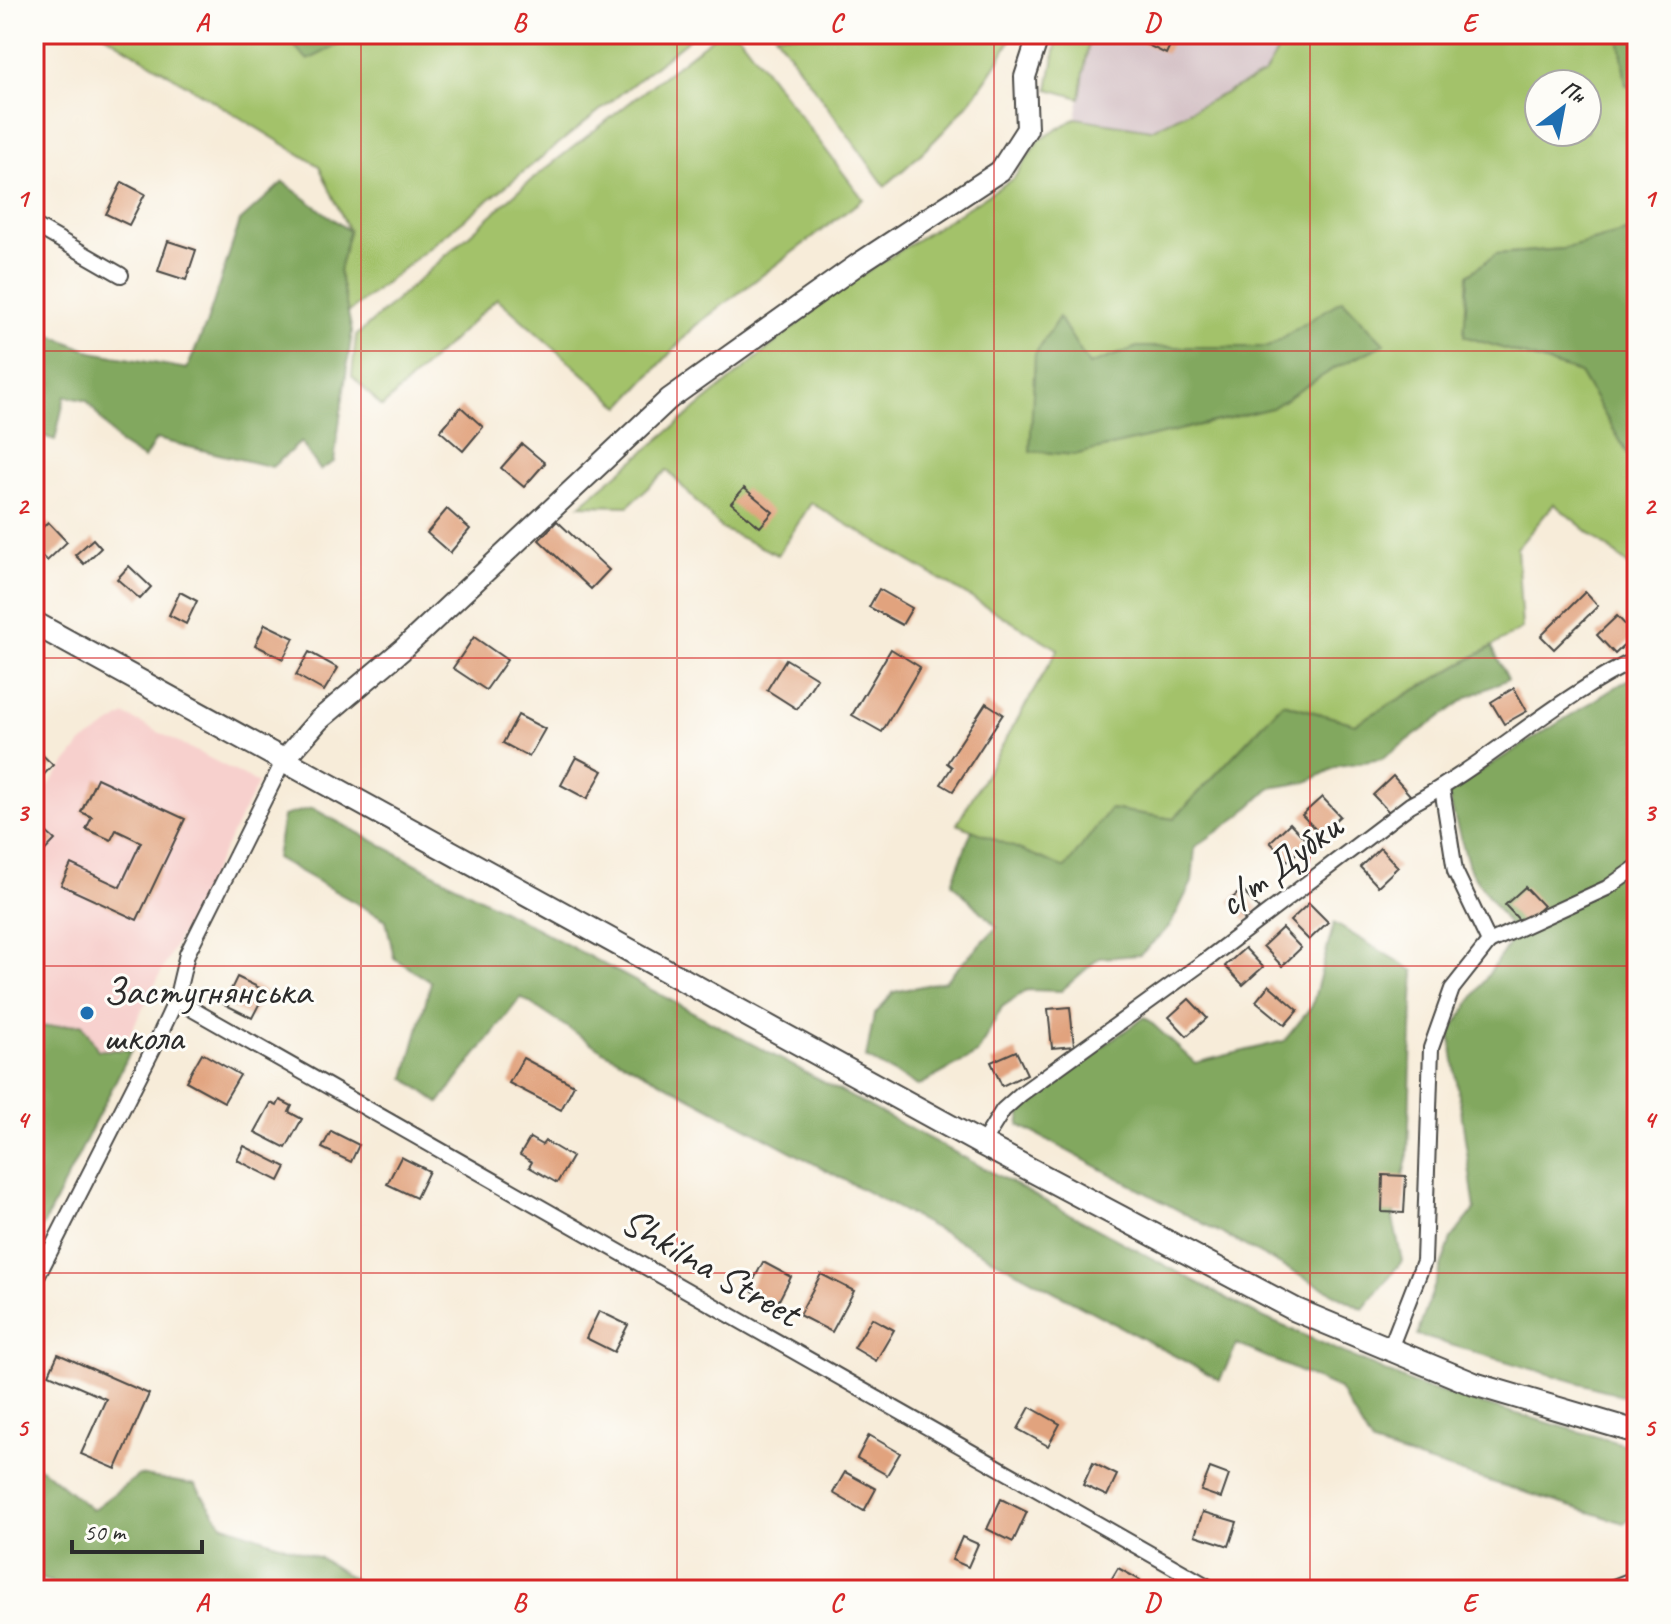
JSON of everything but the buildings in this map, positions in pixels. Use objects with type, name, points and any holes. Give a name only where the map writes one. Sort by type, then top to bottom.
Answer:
[{"type":"main road","points":[[34,623],[982,1144],[1283,1303],[1389,1351],[1474,1384],[1637,1432]]},
{"type":"street","points":[[34,43],[39,34]]},
{"type":"street","points":[[34,1283],[176,1000],[187,954],[284,760],[319,720],[402,650],[669,399],[861,262],[1000,171],[1027,129],[1025,77],[1039,34]]},
{"type":"street","points":[[34,225],[121,275]]},
{"type":"street","name":"с/т Дубки","points":[[982,1144],[1003,1110],[1021,1094],[1193,970],[1410,805],[1442,788],[1592,684],[1637,659]]},
{"type":"street","points":[[1442,788],[1455,871],[1489,942]]},
{"type":"street","points":[[1389,1351],[1424,1261],[1431,1048],[1452,989],[1489,942],[1607,888],[1637,867]]},
{"type":"street","name":"Shkilna Street","points":[[176,1000],[1214,1590]]},
{"type":"street","points":[[1606,1590],[1637,1578]]},
{"type":"shaded area","points":[[1090,34],[1288,34],[1264,74],[1151,130],[1076,118]]},
{"type":"shaded area","name":"Застугнянська школа","points":[[125,715],[258,783],[34,1221],[34,804],[82,743]]},
{"type":"green space","points":[[104,34],[283,34],[308,59],[360,34],[695,34],[348,313],[339,271],[349,231],[319,166]]},
{"type":"green space","points":[[283,34],[360,34],[308,60]]},
{"type":"green space","points":[[717,34],[738,34],[863,199],[695,326],[621,407],[497,298],[382,407],[352,376],[356,336],[525,185]]},
{"type":"green space","points":[[775,34],[1013,34],[988,78],[957,117],[885,186]]},
{"type":"green space","points":[[1058,34],[1090,34],[1080,98],[1048,89]]},
{"type":"green space","points":[[1288,34],[1619,34],[1626,85],[1637,91],[1637,229],[1563,249],[1496,254],[1465,336],[1580,373],[1637,469],[1637,572],[1554,504],[1517,548],[1522,629],[1355,724],[1283,703],[1174,819],[1110,809],[1065,869],[957,824],[1058,649],[811,503],[778,555],[722,529],[667,470],[628,506],[580,505],[841,288],[1014,178],[1038,141],[1076,118],[1151,130],[1264,74]]},
{"type":"green space","points":[[1619,34],[1637,34],[1637,91],[1626,85]]},
{"type":"green space","points":[[283,182],[349,231],[339,271],[352,332],[334,462],[320,470],[301,442],[272,467],[156,439],[144,459],[120,444],[87,401],[65,396],[55,440],[34,433],[34,328],[92,352],[187,369],[206,325],[240,221]]},
{"type":"green space","points":[[1637,229],[1637,469],[1580,373],[1464,336],[1468,275],[1496,254],[1563,249]]},
{"type":"green space","points":[[1342,300],[1385,344],[1335,368],[1272,408],[1074,455],[1030,451],[1035,354],[1059,317],[1089,365],[1137,347],[1268,347]]},
{"type":"green space","points":[[1492,647],[1508,679],[1468,697],[1382,759],[1338,766],[1307,782],[1270,788],[1241,815],[1195,847],[1192,882],[1170,926],[1140,955],[1099,958],[1061,991],[1027,990],[1002,1007],[977,1054],[918,1086],[866,1058],[874,1015],[894,992],[945,981],[997,927],[952,883],[972,830],[1065,868],[1110,809],[1174,819],[1283,703],[1355,724]]},
{"type":"green space","points":[[1637,674],[1637,1400],[1417,1335],[1451,1239],[1475,1209],[1450,1033],[1515,934],[1470,870],[1447,792]]},
{"type":"green space","points":[[312,808],[1258,1315],[1419,1386],[1637,1448],[1637,1512],[1624,1523],[1372,1445],[1339,1389],[1237,1344],[1220,1380],[603,1051],[521,997],[439,1103],[405,1078],[431,982],[394,958],[386,920],[276,858],[283,816]]},
{"type":"green space","points":[[1334,923],[1414,971],[1408,1154],[1393,1219],[1402,1261],[1363,1309],[1019,1125],[1024,1101],[1145,1017],[1195,1063],[1284,1041],[1312,1006]]},
{"type":"green space","points":[[82,1024],[98,1050],[131,1050],[34,1244],[34,1043],[41,1027]]},
{"type":"green space","points":[[34,1467],[41,1468],[92,1510],[139,1475],[195,1485],[222,1524],[320,1558],[371,1590],[78,1590],[34,1577]]},
{"type":"place","name":"Застугнянська школа","points":[[87,1013]]}]
